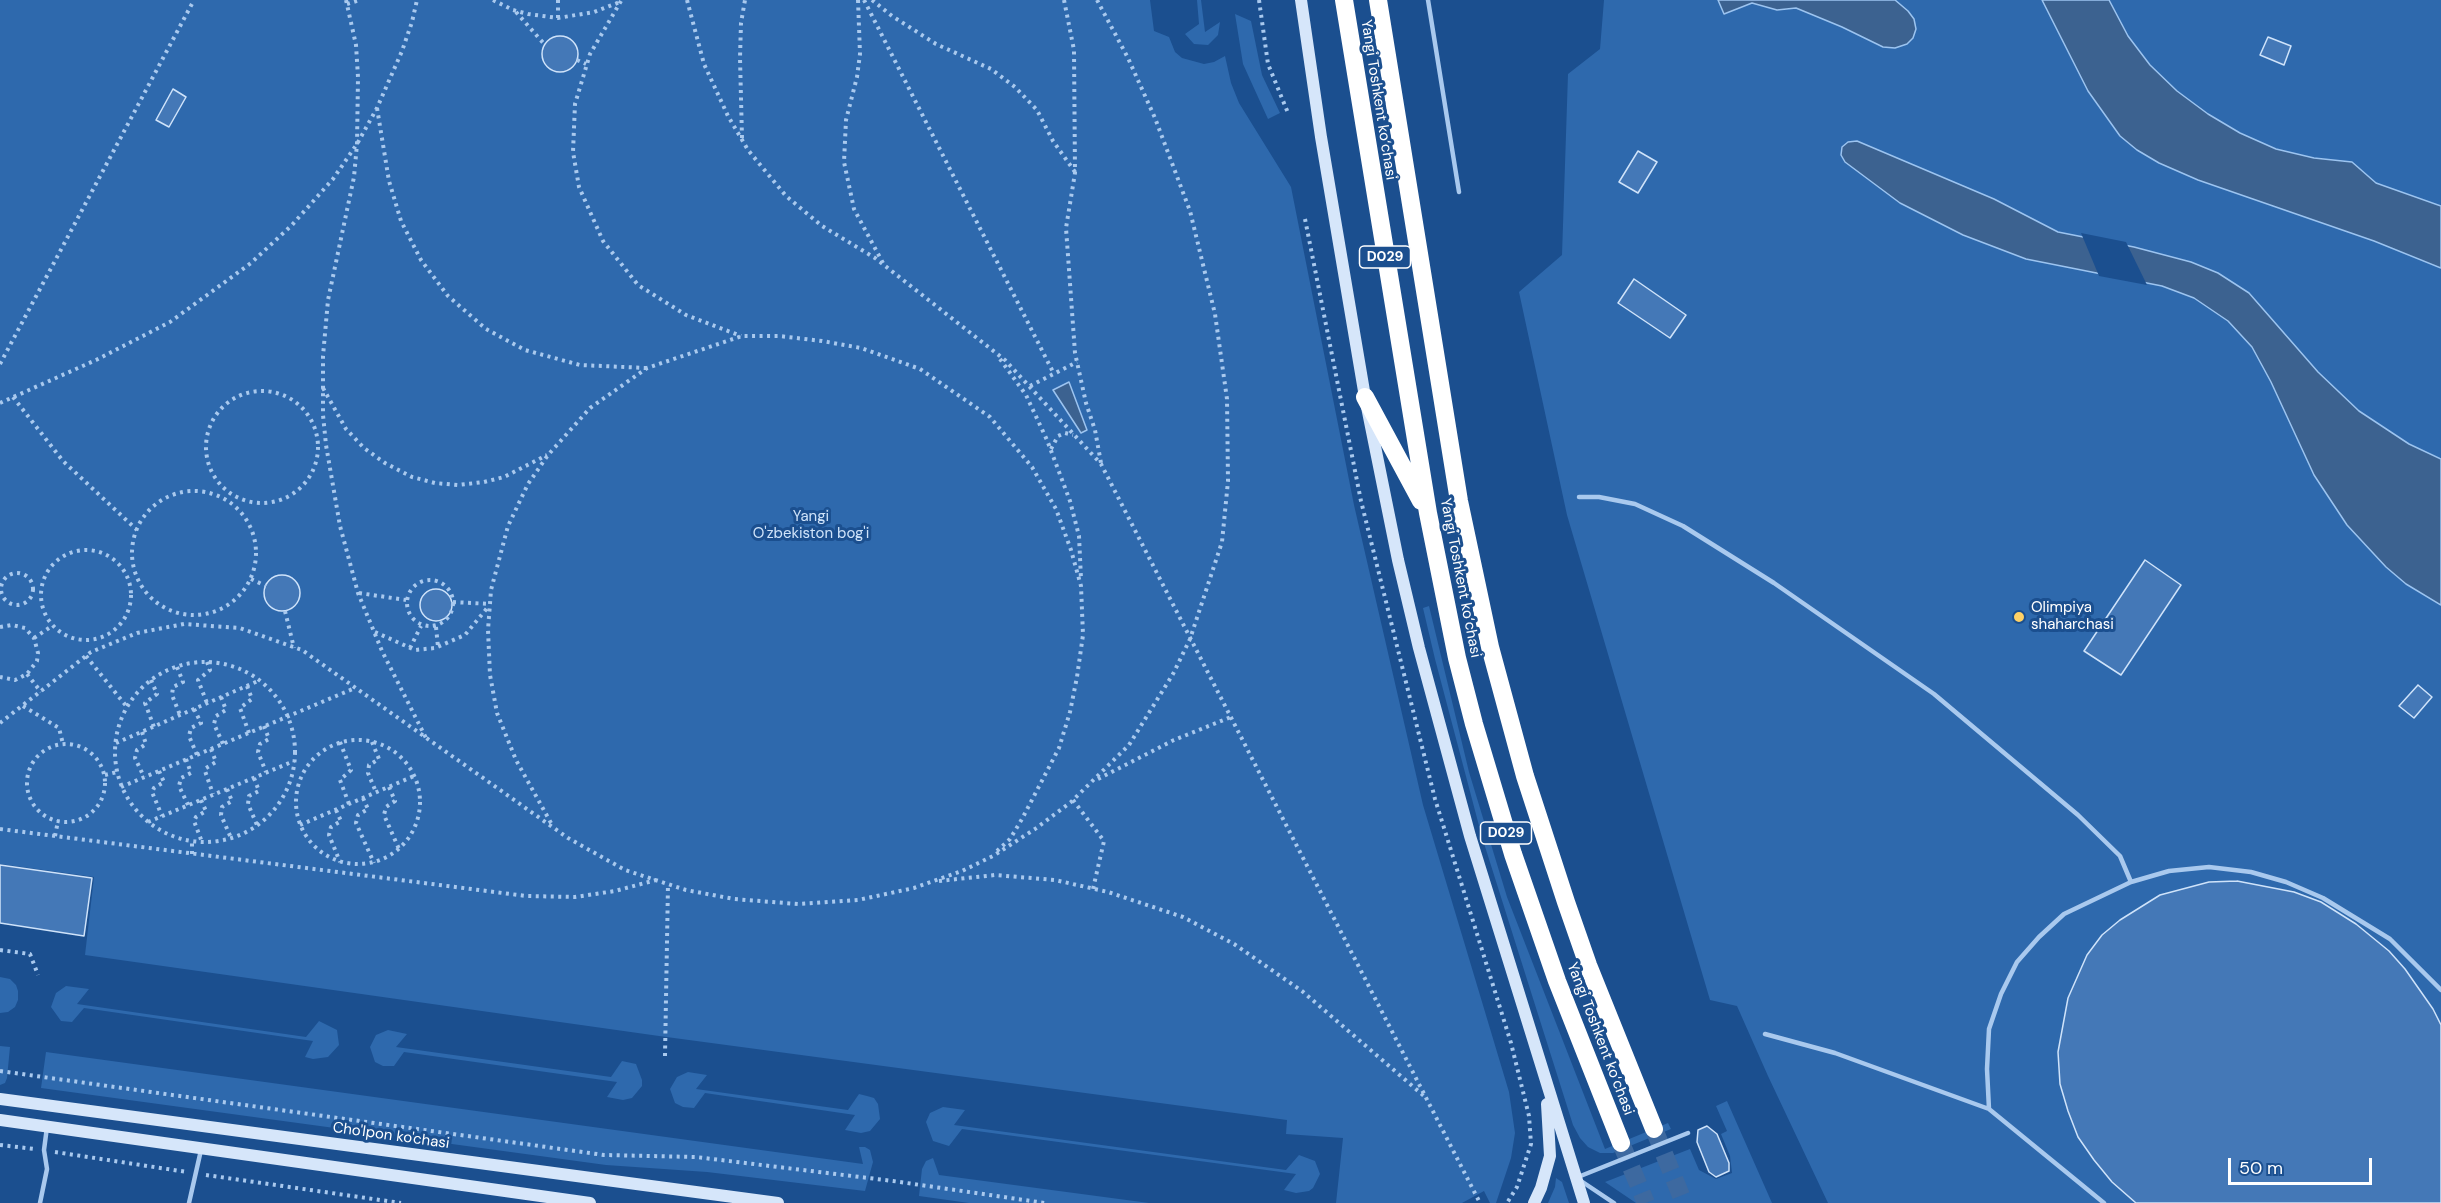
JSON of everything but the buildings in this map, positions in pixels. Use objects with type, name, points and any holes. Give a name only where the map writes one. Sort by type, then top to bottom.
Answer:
[{"type":"highway","name":"Yangi Toshkent ko‘chasi","points":[[1344,0],[1428,513],[1457,658],[1496,800],[1538,928],[1621,1143]]},
{"type":"highway","name":"Yangi Toshkent ko‘chasi","points":[[1378,0],[1459,501],[1490,646],[1525,776],[1566,902],[1588,965],[1654,1129]]},
{"type":"highway","points":[[1365,396],[1428,513]]},
{"type":"main road","points":[[1301,0],[1321,137],[1379,476],[1422,659],[1470,836],[1584,1203]]},
{"type":"main road","points":[[1534,1203],[1550,1156],[1547,1105],[1538,1056]]},
{"type":"main road","name":"Cho'lpon ko'chasi","points":[[0,1099],[778,1203]]},
{"type":"main road","points":[[0,1120],[590,1203]]},
{"type":"lane","points":[[1428,0],[1459,192]]},
{"type":"lane","points":[[1579,497],[1599,497],[1635,504],[1683,526],[1774,583],[1934,694],[2078,815],[2120,856],[2131,882]]},
{"type":"lane","points":[[1989,1109],[1987,1069],[1989,1029],[2001,994],[2018,962],[2039,937],[2064,914],[2131,882],[2169,871],[2209,867],[2251,872],[2286,882],[2323,898],[2390,939],[2441,990]]},
{"type":"lane","points":[[1765,1034],[1834,1053],[1989,1109],[2104,1203]]},
{"type":"lane","points":[[40,1203],[47,1169],[44,1150],[47,1127]]},
{"type":"lane","points":[[1576,1178],[1688,1133]]},
{"type":"lane","points":[[189,1203],[201,1149]]},
{"type":"lane","points":[[1576,1178],[1614,1203]]},
{"type":"path","points":[[0,364],[194,0]]},
{"type":"path","points":[[360,0],[346,2],[356,45],[357,144],[354,177],[328,300],[323,356],[326,442],[340,526],[358,593],[427,739]]},
{"type":"path","points":[[0,403],[96,360],[170,322],[251,263],[292,225],[333,179],[357,144],[377,108],[402,51],[417,0]]},
{"type":"path","points":[[493,0],[516,11],[558,18],[594,12],[622,1]]},
{"type":"path","points":[[558,0],[558,18]]},
{"type":"path","points":[[687,0],[704,64],[742,139],[786,196],[822,226],[886,267],[996,353],[1030,386],[1101,464],[1480,1203]]},
{"type":"path","points":[[742,139],[740,58],[741,23],[745,0]]},
{"type":"path","points":[[858,0],[860,54],[857,78],[846,120],[844,162],[854,209],[886,267]]},
{"type":"path","points":[[864,0],[1053,372]]},
{"type":"path","points":[[872,0],[892,16],[936,44],[991,69],[1016,87],[1037,110],[1053,141],[1076,173]]},
{"type":"path","points":[[1064,0],[1074,50],[1076,173],[1066,228],[1077,362],[1095,430],[1101,464]]},
{"type":"path","points":[[933,882],[993,856],[1035,829],[1073,801],[1130,745],[1173,674],[1190,639],[1222,542],[1228,481],[1227,399],[1215,314],[1186,200],[1155,118],[1128,58],[1097,0]]},
{"type":"path","points":[[1259,0],[1268,64],[1288,113]]},
{"type":"path","points":[[622,1],[586,64],[575,104],[573,152],[579,187],[593,224],[603,241],[638,285],[686,315],[742,336]]},
{"type":"path","points":[[516,11],[545,45]]},
{"type":"path","points":[[577,60],[586,64]]},
{"type":"path","points":[[377,108],[389,181],[401,221],[421,260],[448,296],[486,329],[525,350],[580,365],[646,369]]},
{"type":"path","points":[[552,825],[516,760],[497,713],[490,675],[488,630],[498,557],[508,526],[528,484],[548,455],[590,408],[646,369],[742,336],[779,336],[822,340],[888,356],[920,369],[990,417],[1032,467],[1056,509],[1081,586]]},
{"type":"path","points":[[993,856],[1010,839],[1018,826],[1059,748],[1070,712],[1083,635],[1079,536],[1070,501],[1026,395],[996,353]]},
{"type":"path","points":[[1030,386],[1053,372],[1077,362]]},
{"type":"path","points":[[323,388],[346,429],[364,448],[385,463],[412,477],[435,483],[458,485],[484,482],[504,477],[548,455]]},
{"type":"path","points":[[259,390],[276,392],[293,399],[306,411],[315,426],[319,443],[318,461],[310,478],[299,491],[284,500],[266,504],[248,502],[232,495],[219,483],[210,468],[206,450],[207,433],[214,416],[226,403],[241,394],[259,390]]},
{"type":"path","points":[[14,397],[63,461],[137,530]]},
{"type":"path","points":[[1050,450],[1058,436],[1065,433],[1076,436]]},
{"type":"path","points":[[319,443],[326,442]]},
{"type":"path","points":[[203,492],[228,501],[247,521],[253,533],[256,560],[251,579],[239,597],[216,612],[196,615],[163,607],[143,588],[137,576],[132,553],[137,530],[152,507],[176,494],[203,492]]},
{"type":"path","points":[[228,501],[232,495]]},
{"type":"path","points":[[80,549],[92,549],[109,556],[123,568],[131,590],[127,612],[122,622],[104,636],[82,640],[61,633],[52,626],[43,609],[40,590],[49,568],[63,556],[80,549]]},
{"type":"path","points":[[19,573],[28,578],[33,590],[28,601],[14,606],[2,597],[0,586],[9,574],[19,573]]},
{"type":"path","points":[[128,579],[137,576]]},
{"type":"path","points":[[251,579],[266,586]]},
{"type":"path","points":[[430,579],[441,583],[450,591],[453,602],[449,617],[436,627],[421,626],[409,616],[406,600],[410,589],[419,582],[430,579]]},
{"type":"path","points":[[33,590],[40,590]]},
{"type":"path","points":[[358,593],[406,600]]},
{"type":"path","points":[[453,602],[490,604]]},
{"type":"path","points":[[375,632],[415,650],[438,647],[465,635],[477,623],[490,604]]},
{"type":"path","points":[[285,611],[294,648]]},
{"type":"path","points":[[196,615],[196,625]]},
{"type":"path","points":[[0,723],[86,656],[137,633],[184,624],[240,628],[302,650],[568,838],[625,870],[686,890],[734,899],[798,904],[858,900],[933,882],[995,875],[1055,880],[1093,889],[1183,917],[1234,944],[1302,991],[1426,1098]]},
{"type":"path","points":[[0,627],[19,626],[34,638],[38,645],[37,662],[27,675],[15,680],[0,677]]},
{"type":"path","points":[[34,638],[52,626]]},
{"type":"path","points":[[410,648],[421,626]]},
{"type":"path","points":[[436,627],[438,647]]},
{"type":"path","points":[[104,636],[108,645]]},
{"type":"path","points":[[86,656],[127,707]]},
{"type":"path","points":[[207,662],[210,670],[198,680],[207,703]]},
{"type":"path","points":[[215,662],[243,669],[267,686],[279,701],[294,735],[295,760],[287,791],[271,815],[248,832],[221,842],[192,842],[162,833],[138,813],[121,787],[114,756],[118,725],[127,707],[132,697],[155,675],[184,663],[215,662]]},
{"type":"path","points":[[177,667],[183,682],[173,687],[171,695],[180,715]]},
{"type":"path","points":[[27,675],[41,692]]},
{"type":"path","points":[[151,680],[157,694],[147,699],[145,703],[154,727]]},
{"type":"path","points":[[116,743],[259,680]]},
{"type":"path","points":[[247,686],[252,699],[240,708],[249,733]]},
{"type":"path","points":[[121,787],[356,688]]},
{"type":"path","points":[[221,697],[226,710],[216,716],[214,724],[223,744]]},
{"type":"path","points":[[23,706],[59,728],[63,744]]},
{"type":"path","points":[[194,709],[201,723],[191,728],[189,736],[197,755]]},
{"type":"path","points":[[1095,781],[1174,740],[1231,717]]},
{"type":"path","points":[[264,726],[269,739],[260,744],[258,752],[266,772]]},
{"type":"path","points":[[142,732],[146,744],[136,750],[135,758],[144,777]]},
{"type":"path","points":[[372,741],[379,759],[369,765],[368,773],[376,792]]},
{"type":"path","points":[[372,741],[397,754],[407,764],[419,791],[420,807],[417,823],[409,837],[399,849],[374,863],[340,862],[316,848],[300,825],[296,811],[298,785],[305,769],[315,757],[340,742],[372,741]]},
{"type":"path","points":[[340,742],[351,770],[340,780],[349,804]]},
{"type":"path","points":[[55,744],[80,746],[100,763],[105,775],[103,794],[94,811],[71,822],[58,821],[45,816],[29,797],[26,784],[28,771],[34,759],[43,750],[55,744]]},
{"type":"path","points":[[211,749],[216,762],[205,771],[213,795]]},
{"type":"path","points":[[186,759],[190,773],[181,778],[179,786],[188,805]]},
{"type":"path","points":[[148,822],[295,760]]},
{"type":"path","points":[[159,771],[164,782],[152,792],[162,816]]},
{"type":"path","points":[[105,775],[117,772]]},
{"type":"path","points":[[300,825],[414,776]]},
{"type":"path","points":[[254,777],[259,791],[249,796],[248,804],[258,825]]},
{"type":"path","points":[[290,782],[298,785]]},
{"type":"path","points":[[389,787],[395,801],[386,807],[384,815],[399,849]]},
{"type":"path","points":[[227,789],[232,801],[222,807],[221,815],[231,838]]},
{"type":"path","points":[[363,798],[368,809],[358,815],[356,823],[374,863]]},
{"type":"path","points":[[201,800],[206,811],[194,820],[202,842]]},
{"type":"path","points":[[1073,801],[1104,841],[1093,889]]},
{"type":"path","points":[[336,810],[341,821],[331,827],[329,835],[340,862]]},
{"type":"path","points":[[55,837],[58,821]]},
{"type":"path","points":[[0,829],[515,895],[575,897],[615,891],[656,879]]},
{"type":"path","points":[[192,842],[192,854]]},
{"type":"path","points":[[347,875],[348,864]]},
{"type":"path","points":[[665,1056],[668,884]]},
{"type":"path","points":[[0,950],[30,954],[38,975]]},
{"type":"path","points":[[0,1071],[604,1155],[696,1157],[893,1181],[1045,1203]]},
{"type":"green space","name":"Yangi O'zbekiston bog'i","points":[[0,0],[1150,0],[1154,31],[1169,37],[1175,52],[1182,58],[1204,64],[1225,56],[1231,83],[1239,103],[1291,187],[1354,505],[1423,805],[1509,1092],[1515,1133],[1511,1158],[1496,1203],[1490,1203],[1484,1191],[1462,1203],[1336,1203],[1343,1138],[1286,1134],[1287,1120],[659,1036],[85,955],[94,877],[0,864]]},
{"type":"green space","points":[[1197,0],[1201,0],[1205,32],[1220,22],[1218,35],[1208,45],[1194,44],[1185,34],[1199,24]]},
{"type":"green space","name":"Olimpiya shaharchasi","points":[[1604,0],[2441,0],[2441,1203],[1828,1203],[1737,1006],[1710,1000],[1567,515],[1519,292],[1562,255],[1568,74],[1600,49]]},
{"type":"green space","points":[[1235,14],[1251,21],[1262,75],[1280,113],[1268,119],[1243,64]]},
{"type":"green space","points":[[1429,606],[1469,772],[1507,897],[1605,1149],[1668,1123],[1671,1129],[1613,1153],[1600,1153],[1588,1147],[1573,1125],[1482,837],[1423,608]]},
{"type":"green space","points":[[0,977],[10,979],[16,985],[18,1000],[15,1007],[8,1012],[0,1013]]},
{"type":"green space","points":[[66,986],[89,989],[77,1004],[306,1037],[319,1021],[337,1030],[339,1045],[328,1057],[313,1059],[305,1057],[313,1041],[84,1008],[72,1022],[61,1021],[51,1007],[56,993]]},
{"type":"green space","points":[[388,1030],[407,1034],[396,1047],[611,1077],[622,1061],[636,1064],[642,1086],[632,1098],[623,1100],[607,1097],[617,1082],[404,1052],[394,1066],[383,1066],[375,1062],[370,1047],[376,1035]]},
{"type":"green space","points":[[0,1046],[10,1047],[7,1078],[5,1083],[0,1085]]},
{"type":"green space","points":[[46,1052],[863,1164],[859,1147],[865,1147],[870,1150],[873,1162],[865,1191],[707,1172],[606,1165],[41,1088]]},
{"type":"green space","points":[[688,1072],[707,1075],[696,1089],[848,1110],[859,1094],[874,1098],[878,1104],[880,1119],[870,1131],[861,1133],[845,1130],[855,1115],[705,1093],[694,1108],[683,1107],[675,1103],[670,1089],[677,1077]]},
{"type":"green space","points":[[1727,1101],[1772,1203],[1636,1203],[1605,1182],[1690,1149],[1699,1170],[1716,1179],[1732,1173],[1730,1156],[1721,1134],[1727,1131],[1716,1106]]},
{"type":"green space","points":[[943,1107],[965,1110],[954,1125],[1286,1170],[1299,1155],[1315,1161],[1320,1174],[1313,1188],[1296,1193],[1284,1190],[1296,1174],[962,1129],[949,1146],[933,1141],[926,1122],[930,1113]]},
{"type":"green space","points":[[933,1158],[939,1175],[1149,1203],[969,1203],[919,1196],[922,1169],[926,1161]]},
{"type":"green space","points":[[1556,1178],[1562,1182],[1569,1203],[1548,1203]]},
{"type":"shaded area","points":[[1718,0],[1895,0],[1914,19],[1916,29],[1913,38],[1907,44],[1895,48],[1883,47],[1796,8],[1777,10],[1752,3],[1724,14]]},
{"type":"shaded area","points":[[2042,0],[2109,0],[2128,36],[2150,65],[2177,91],[2208,114],[2240,133],[2276,149],[2314,158],[2352,162],[2376,183],[2441,206],[2441,268],[2374,241],[2198,180],[2159,163],[2137,150],[2120,136],[2088,91]]},
{"type":"shaded area","points":[[1857,141],[1994,199],[2058,232],[2134,247],[2191,262],[2218,273],[2249,293],[2318,372],[2359,411],[2409,444],[2441,459],[2441,605],[2406,584],[2386,567],[2347,525],[2314,475],[2271,382],[2252,347],[2228,321],[2194,298],[2162,286],[2026,259],[1963,235],[1900,203],[1845,162],[1841,155],[1842,147],[1848,142]]},
{"type":"shaded area","points":[[1069,382],[1087,430],[1081,433],[1053,390]]},
{"type":"pier","points":[[2081,233],[2126,242],[2147,285],[2099,276]]},
{"type":"tunnel","points":[[1654,1129],[1684,1203]]},
{"type":"tunnel","points":[[1621,1143],[1646,1203]]},
{"type":"place","name":"Olimpiya shaharchasi","points":[[2019,617]]}]
